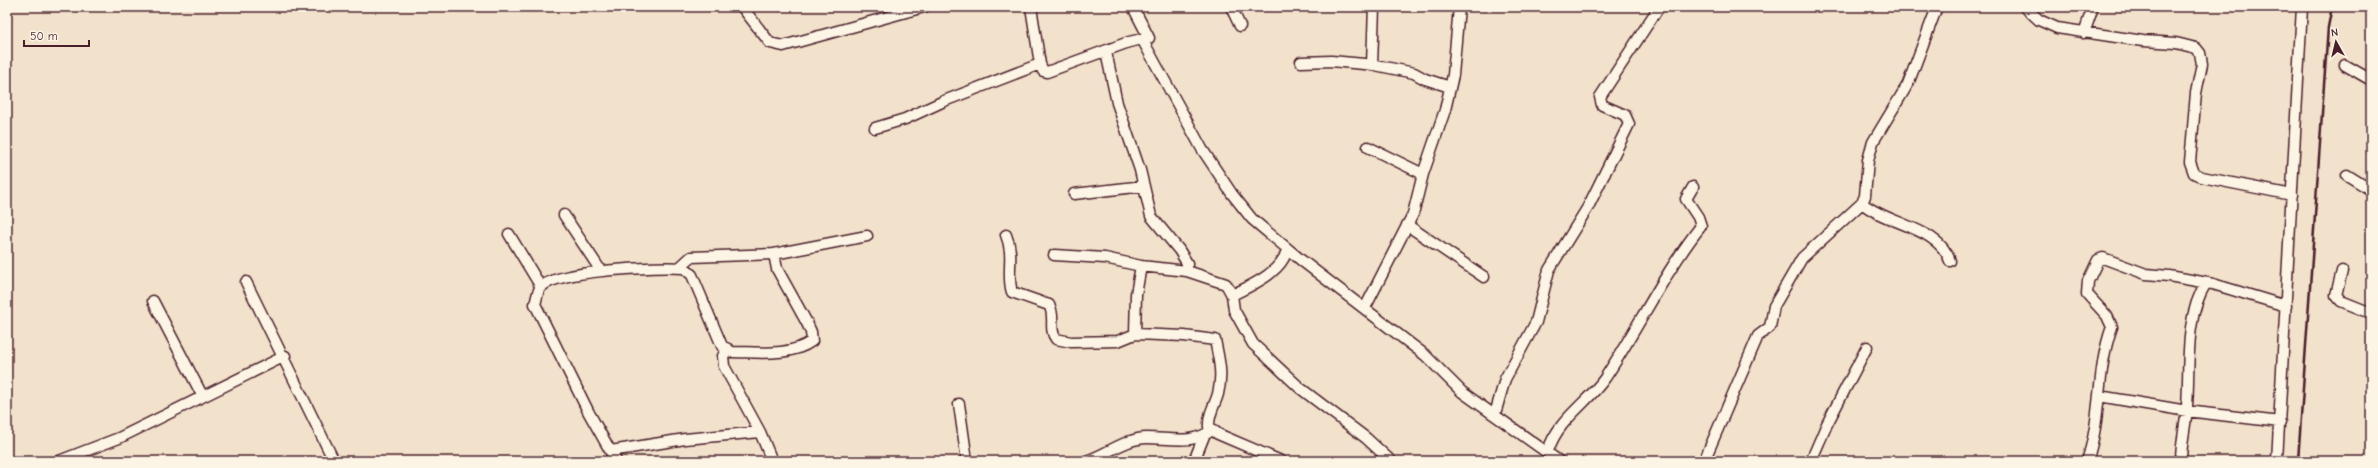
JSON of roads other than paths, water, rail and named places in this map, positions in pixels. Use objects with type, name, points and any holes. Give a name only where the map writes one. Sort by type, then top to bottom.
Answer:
[{"type":"street","points":[[742,7],[770,43],[783,46],[924,7]]},
{"type":"street","points":[[1030,7],[1040,64],[1043,71],[1047,72],[1106,52],[1129,42],[1149,38],[1133,7]]},
{"type":"street","points":[[1231,7],[1240,26]]},
{"type":"street","points":[[1372,65],[1374,7]]},
{"type":"street","points":[[1365,308],[1413,214],[1423,174],[1445,110],[1455,62],[1459,7]]},
{"type":"street","points":[[1495,414],[1505,379],[1536,322],[1549,270],[1588,207],[1629,124],[1625,115],[1602,105],[1600,97],[1659,7]]},
{"type":"street","points":[[1704,461],[1758,336],[1770,327],[1774,306],[1802,258],[1862,203],[1865,196],[1868,160],[1873,142],[1908,84],[1937,7]]},
{"type":"street","points":[[2025,7],[2039,20],[2057,28],[2084,33],[2176,43],[2196,48],[2200,53],[2202,64],[2196,93],[2190,162],[2194,174],[2202,177],[2292,195]]},
{"type":"street","points":[[2084,33],[2093,7]]},
{"type":"street","points":[[2278,461],[2302,7]]},
{"type":"street","points":[[1142,39],[1202,149],[1232,194],[1252,220],[1287,249],[1425,355],[1462,392],[1548,451],[1559,461]]},
{"type":"street","points":[[1106,52],[1117,103],[1144,186],[1151,216],[1179,250],[1187,263],[1187,271]]},
{"type":"street","points":[[1301,62],[1338,62],[1372,65],[1414,73],[1425,79],[1450,87]]},
{"type":"street","points":[[875,128],[905,119],[944,101],[1040,64]]},
{"type":"street","points":[[2345,65],[2371,80]]},
{"type":"street","points":[[1368,147],[1423,174]]},
{"type":"street","points":[[2347,175],[2371,190]]},
{"type":"street","points":[[1074,194],[1144,186]]},
{"type":"street","points":[[1548,451],[1554,437],[1570,414],[1589,397],[1605,377],[1683,248],[1701,226],[1698,217],[1686,199],[1693,187]]},
{"type":"street","points":[[1862,203],[1880,215],[1921,232],[1941,244],[1950,261]]},
{"type":"street","points":[[564,215],[601,272]]},
{"type":"street","points":[[1408,224],[1484,277]]},
{"type":"street","points":[[509,234],[541,287]]},
{"type":"street","points":[[1006,235],[1012,258],[1009,283],[1012,292],[1049,305],[1053,320],[1052,331],[1056,339],[1071,342],[1118,341],[1135,334],[1184,336],[1215,340],[1222,373],[1218,394],[1208,419],[1209,427],[1212,430],[1281,461]]},
{"type":"street","points":[[679,268],[691,257],[774,254],[867,236]]},
{"type":"street","points":[[1232,295],[1262,278],[1278,266],[1286,254],[1287,249]]},
{"type":"street","points":[[616,461],[589,412],[535,304],[541,287],[548,282],[573,275],[601,272],[684,268],[692,275],[722,346],[731,352],[770,352],[801,348],[812,341],[809,328],[777,269],[774,254]]},
{"type":"street","points":[[1054,255],[1105,258],[1140,266],[1187,271],[1226,284],[1232,295],[1232,303],[1239,320],[1253,344],[1270,361],[1391,461]]},
{"type":"street","points":[[2087,461],[2095,432],[2101,369],[2112,327],[2107,316],[2087,294],[2088,281],[2098,260],[2103,258],[2146,274],[2169,276],[2206,283],[2286,306]]},
{"type":"street","points":[[1135,334],[1136,294],[1140,266]]},
{"type":"street","points":[[2342,271],[2336,295],[2341,301],[2371,314]]},
{"type":"street","points":[[246,282],[285,356],[295,383],[332,460]]},
{"type":"street","points":[[2181,461],[2187,411],[2192,323],[2201,290],[2206,283]]},
{"type":"street","points":[[153,301],[202,395]]},
{"type":"street","points":[[1811,461],[1826,424],[1867,347]]},
{"type":"street","points":[[728,349],[723,356],[724,366],[760,432],[772,461]]},
{"type":"street","points":[[60,461],[119,438],[202,395],[285,356]]},
{"type":"street","points":[[2099,396],[2187,411],[2280,422]]},
{"type":"street","points":[[959,404],[967,461]]},
{"type":"street","points":[[1086,461],[1129,443],[1146,438],[1170,441],[1204,436],[1212,430]]},
{"type":"street","points":[[611,450],[679,440],[760,432]]},
{"type":"street","points":[[1194,461],[1204,436]]},
{"type":"railway","points":[[2298,461],[2328,27],[2332,7]]}]
